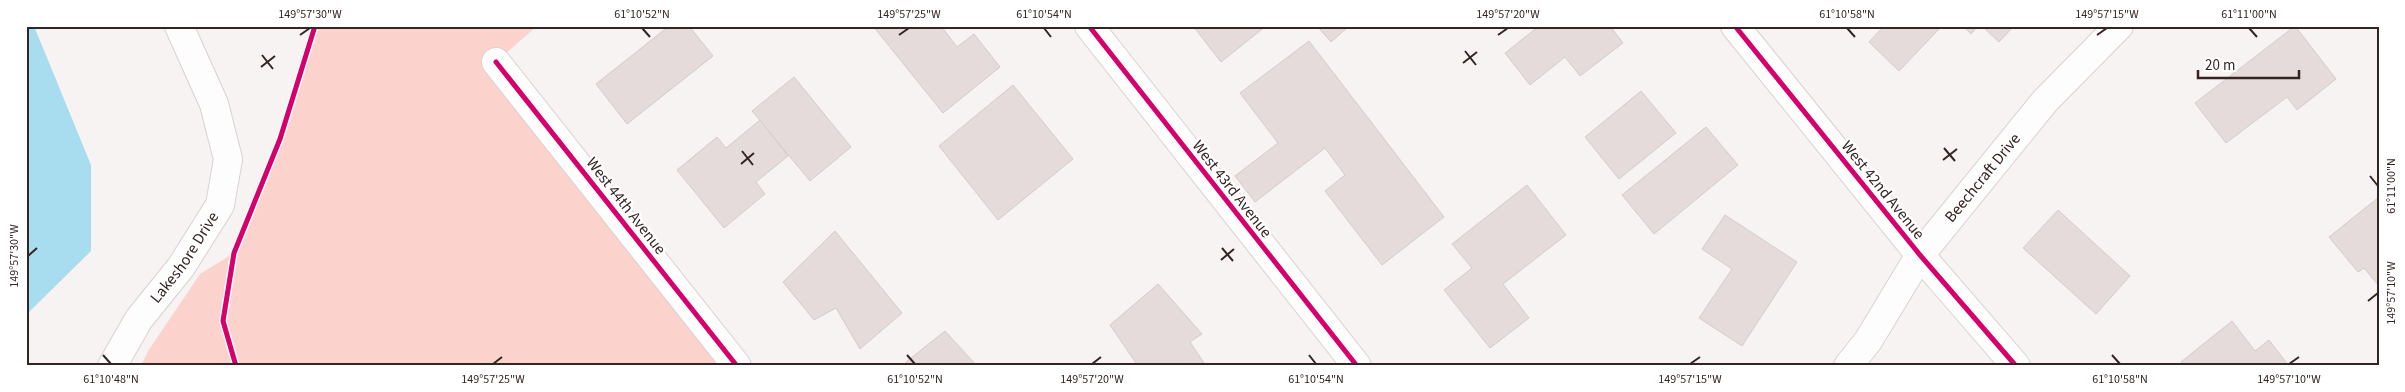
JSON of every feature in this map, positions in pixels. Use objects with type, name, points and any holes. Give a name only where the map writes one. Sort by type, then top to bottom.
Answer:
[{"type":"street","name":"Lakeshore Drive","points":[[112,366],[139,319],[181,267],[220,204],[228,159],[214,104],[179,26]]},
{"type":"street","name":"West 43rd Avenue","points":[[1089,26],[1357,366]]},
{"type":"street","name":"West 42nd Avenue","points":[[1735,26],[1920,255],[2016,366]]},
{"type":"street","name":"Beechcraft Drive","points":[[1848,366],[1868,341],[1920,255],[2045,101],[2118,26]]},
{"type":"street","name":"West 44th Avenue","points":[[496,62],[737,366]]},
{"type":"shaded area","points":[[315,26],[537,26],[496,62],[737,366],[141,366],[148,351],[200,274],[234,253],[280,139]]},
{"type":"water","points":[[26,26],[34,26],[91,165],[91,251],[26,315]]},
{"type":"building","points":[[669,26],[689,26],[713,56],[627,124],[596,84]]},
{"type":"building","points":[[873,26],[941,26],[957,47],[974,34],[1000,67],[943,113]]},
{"type":"building","points":[[1193,26],[1266,26],[1221,62]]},
{"type":"building","points":[[1317,26],[1349,26],[1331,42]]},
{"type":"building","points":[[1539,26],[1610,26],[1623,43],[1580,76],[1565,57],[1530,85],[1505,53]]},
{"type":"building","points":[[1884,26],[1942,26],[1899,71],[1869,42]]},
{"type":"building","points":[[1963,26],[1978,26],[1971,34]]},
{"type":"building","points":[[1982,26],[2014,26],[1999,42]]},
{"type":"building","points":[[2295,26],[2336,79],[2297,110],[2287,97],[2226,143],[2195,103]]},
{"type":"building","points":[[1309,41],[1444,217],[1382,265],[1325,191],[1345,175],[1325,148],[1255,202],[1235,176],[1278,143],[1240,93]]},
{"type":"building","points":[[794,77],[851,147],[810,181],[752,111]]},
{"type":"building","points":[[1013,85],[1073,159],[998,220],[939,146]]},
{"type":"building","points":[[1641,91],[1676,133],[1619,179],[1585,137]]},
{"type":"building","points":[[760,120],[788,156],[756,182],[765,194],[724,228],[677,170],[717,137],[726,148]]},
{"type":"building","points":[[1706,127],[1738,165],[1654,234],[1622,195]]},
{"type":"building","points":[[1527,185],[1566,235],[1503,284],[1529,318],[1490,348],[1444,290],[1472,268],[1452,244]]},
{"type":"building","points":[[2379,197],[2379,286],[2364,268],[2358,272],[2329,237]]},
{"type":"building","points":[[2058,210],[2130,276],[2096,314],[2023,248]]},
{"type":"building","points":[[1725,215],[1797,262],[1742,346],[1699,318],[1732,269],[1702,249]]},
{"type":"building","points":[[835,231],[902,313],[860,349],[836,308],[814,320],[783,282]]},
{"type":"building","points":[[1158,284],[1202,334],[1190,342],[1206,366],[1138,366],[1110,325]]},
{"type":"building","points":[[2232,321],[2255,351],[2269,340],[2289,366],[2184,366],[2181,362]]},
{"type":"building","points":[[945,331],[977,366],[908,366],[906,362]]},
{"type":"cycle path","points":[[236,366],[223,321],[234,253],[280,139],[315,26]]},
{"type":"cycle path","points":[[1089,26],[1357,366]]},
{"type":"cycle path","points":[[1735,26],[1920,255],[2016,366]]},
{"type":"cycle path","points":[[496,62],[737,366]]}]
